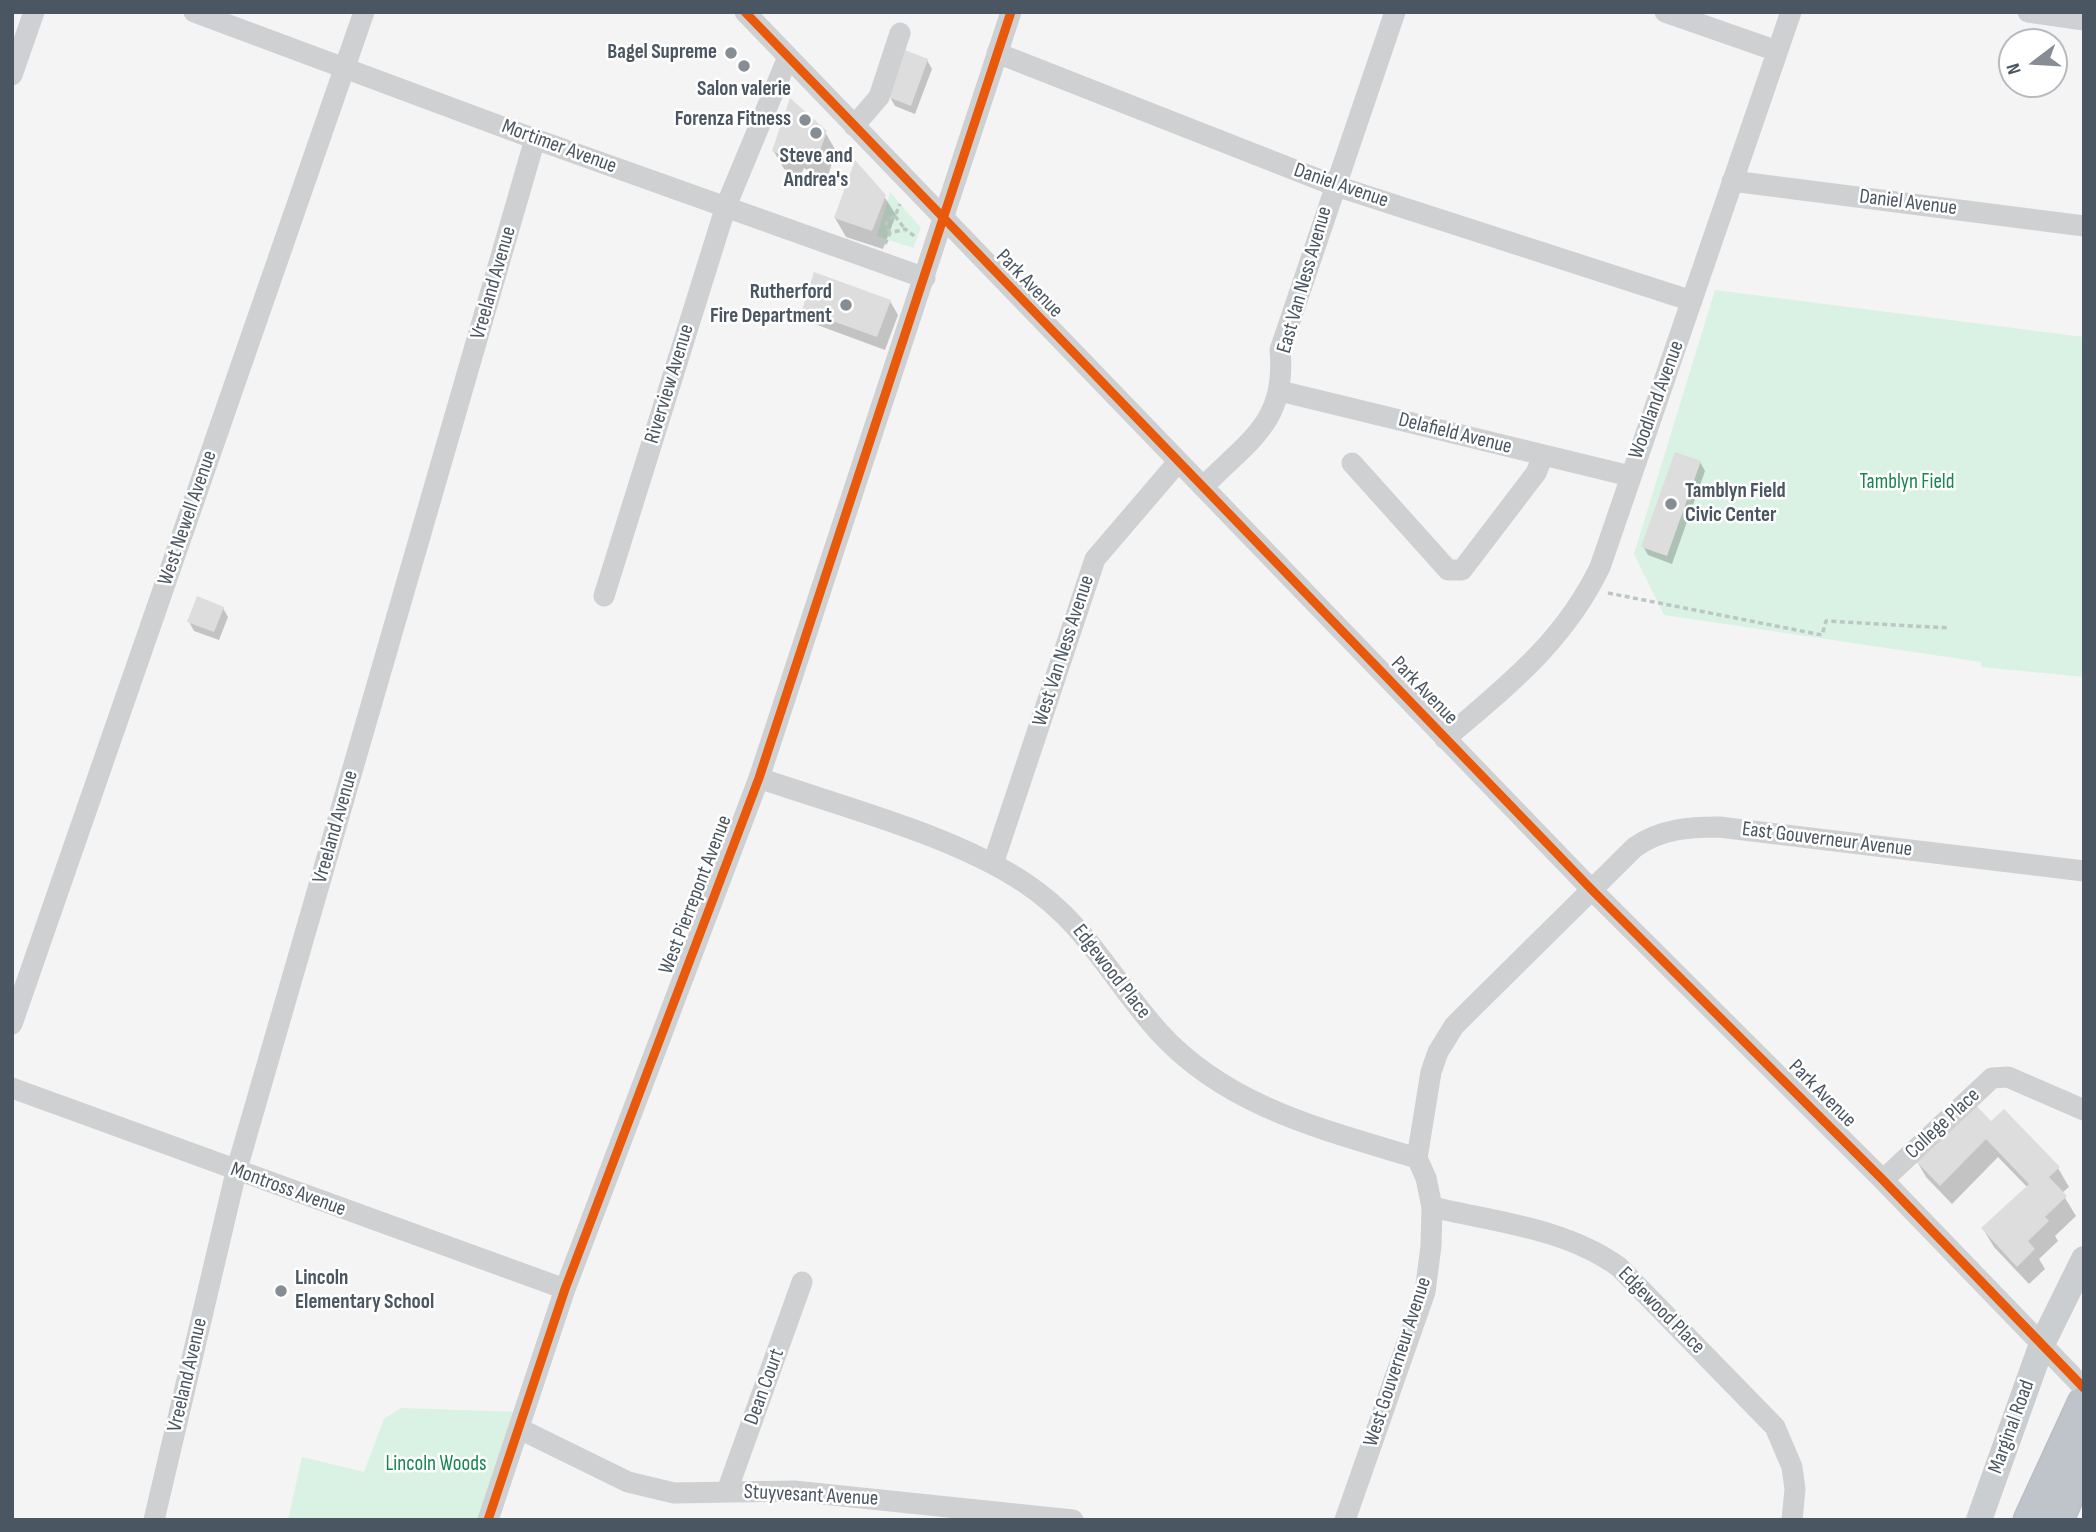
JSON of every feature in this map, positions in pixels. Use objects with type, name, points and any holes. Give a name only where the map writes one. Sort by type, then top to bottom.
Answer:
[{"type":"highway","points":[[2030,1520],[2084,1403]]},
{"type":"highway","points":[[2057,1520],[2084,1457]]},
{"type":"main road","name":"Marginal Road","points":[[1979,1520],[2042,1344],[2084,1259]]},
{"type":"street","points":[[12,75],[34,12]]},
{"type":"street","name":"Mortimer Avenue","points":[[194,12],[535,139],[925,278]]},
{"type":"street","name":"West Newell Avenue","points":[[12,1024],[364,12]]},
{"type":"street","name":"Park Avenue","points":[[745,12],[1591,890],[1883,1180],[1951,1254],[2084,1388]]},
{"type":"street","name":"West Pierrepont Avenue","points":[[488,1520],[565,1289],[760,778],[1011,12]]},
{"type":"street","name":"East Van Ness Avenue","points":[[1203,487],[1270,419],[1280,391],[1280,350],[1395,12]]},
{"type":"street","points":[[1665,12],[1777,51]]},
{"type":"street","name":"Woodland Avenue","points":[[1445,739],[1543,653],[1589,589],[1791,12]]},
{"type":"street","points":[[2028,12],[2084,20]]},
{"type":"street","points":[[854,126],[879,97],[900,33]]},
{"type":"street","name":"Daniel Avenue","points":[[997,53],[1334,185],[1692,301]]},
{"type":"street","name":"Riverview Avenue","points":[[604,596],[726,206],[788,57]]},
{"type":"street","name":"Vreeland Avenue","points":[[154,1520],[236,1172],[535,139]]},
{"type":"street","name":"Daniel Avenue","points":[[1732,181],[2084,226]]},
{"type":"street","name":"Delafield Avenue","points":[[1280,391],[1630,475]]},
{"type":"street","points":[[1352,463],[1448,570],[1462,570],[1536,473],[1543,456]]},
{"type":"street","name":"West Van Ness Avenue","points":[[993,864],[1095,558],[1178,462]]},
{"type":"street","name":"Edgewood Place","points":[[760,778],[960,848],[993,864],[1026,884],[1070,919],[1088,937],[1137,1007],[1162,1034],[1218,1082],[1283,1116],[1417,1158]]},
{"type":"street","name":"East Gouverneur Avenue","points":[[1591,890],[1635,847],[1654,834],[1695,827],[1719,827],[2084,871]]},
{"type":"street","name":"West Gouverneur Avenue","points":[[1345,1520],[1425,1292],[1431,1246],[1432,1207],[1426,1178],[1417,1158],[1431,1072],[1438,1052],[1454,1026],[1591,890]]},
{"type":"street","name":"College Place","points":[[1883,1180],[1992,1078],[2008,1077],[2084,1110]]},
{"type":"street","name":"Montross Avenue","points":[[12,1088],[236,1172],[565,1289]]},
{"type":"street","name":"Edgewood Place","points":[[1432,1207],[1570,1239],[1597,1251],[1619,1267],[1775,1427],[1792,1467],[1795,1489],[1792,1520]]},
{"type":"street","name":"Dean Court","points":[[727,1491],[802,1282]]},
{"type":"street","name":"Stuyvesant Avenue","points":[[520,1429],[640,1486],[685,1494],[727,1491],[819,1492],[1073,1520]]},
{"type":"path","points":[[890,233],[886,226],[887,220],[895,216],[901,204]]},
{"type":"path","points":[[895,216],[917,239]]},
{"type":"path","points":[[890,233],[905,229]]},
{"type":"path","points":[[885,245],[890,233]]},
{"type":"path","points":[[1589,589],[1822,635],[1826,621],[1949,628]]},
{"type":"green space","points":[[890,192],[921,228],[913,248],[877,236]]},
{"type":"green space","name":"Tamblyn Field","points":[[1715,290],[2084,337],[2084,677],[1981,667],[1981,662],[1664,615],[1634,554]]},
{"type":"green space","name":"Lincoln Woods","points":[[401,1408],[521,1412],[484,1520],[288,1520],[302,1457],[364,1472],[384,1419]]},
{"type":"building","points":[[905,50],[928,59],[911,106],[888,97]]},
{"type":"building","points":[[790,98],[827,131],[815,165],[793,151],[790,159],[772,151]]},
{"type":"building","points":[[855,160],[886,195],[872,231],[834,218]]},
{"type":"building","name":"Rutherford Fire Department","points":[[814,272],[891,300],[877,337],[802,310]]},
{"type":"building","name":"Tamblyn Field Civic Center","points":[[1675,452],[1701,461],[1667,556],[1641,547]]},
{"type":"building","points":[[197,596],[224,607],[214,632],[187,622]]},
{"type":"building","points":[[1972,1101],[1991,1121],[2004,1109],[2060,1167],[2049,1177],[2067,1196],[2045,1217],[2049,1221],[2028,1241],[2035,1249],[2017,1267],[1981,1228],[2029,1184],[1986,1139],[1940,1186],[1913,1158]]},
{"type":"cycle path","points":[[745,12],[1592,890],[1883,1180],[2084,1388]]},
{"type":"cycle path","points":[[488,1520],[565,1289],[759,778],[1011,12]]},
{"type":"place","name":"Bagel Supreme","points":[[731,53]]},
{"type":"place","name":"Salon valerie","points":[[744,66]]},
{"type":"place","name":"Forenza Fitness","points":[[805,120]]},
{"type":"place","name":"Steve and Andrea's","points":[[816,133]]},
{"type":"place","name":"Rutherford Fire Department","points":[[846,305]]},
{"type":"place","name":"Tamblyn Field Civic Center","points":[[1671,504]]},
{"type":"place","name":"Lincoln Elementary School","points":[[281,1291]]}]
